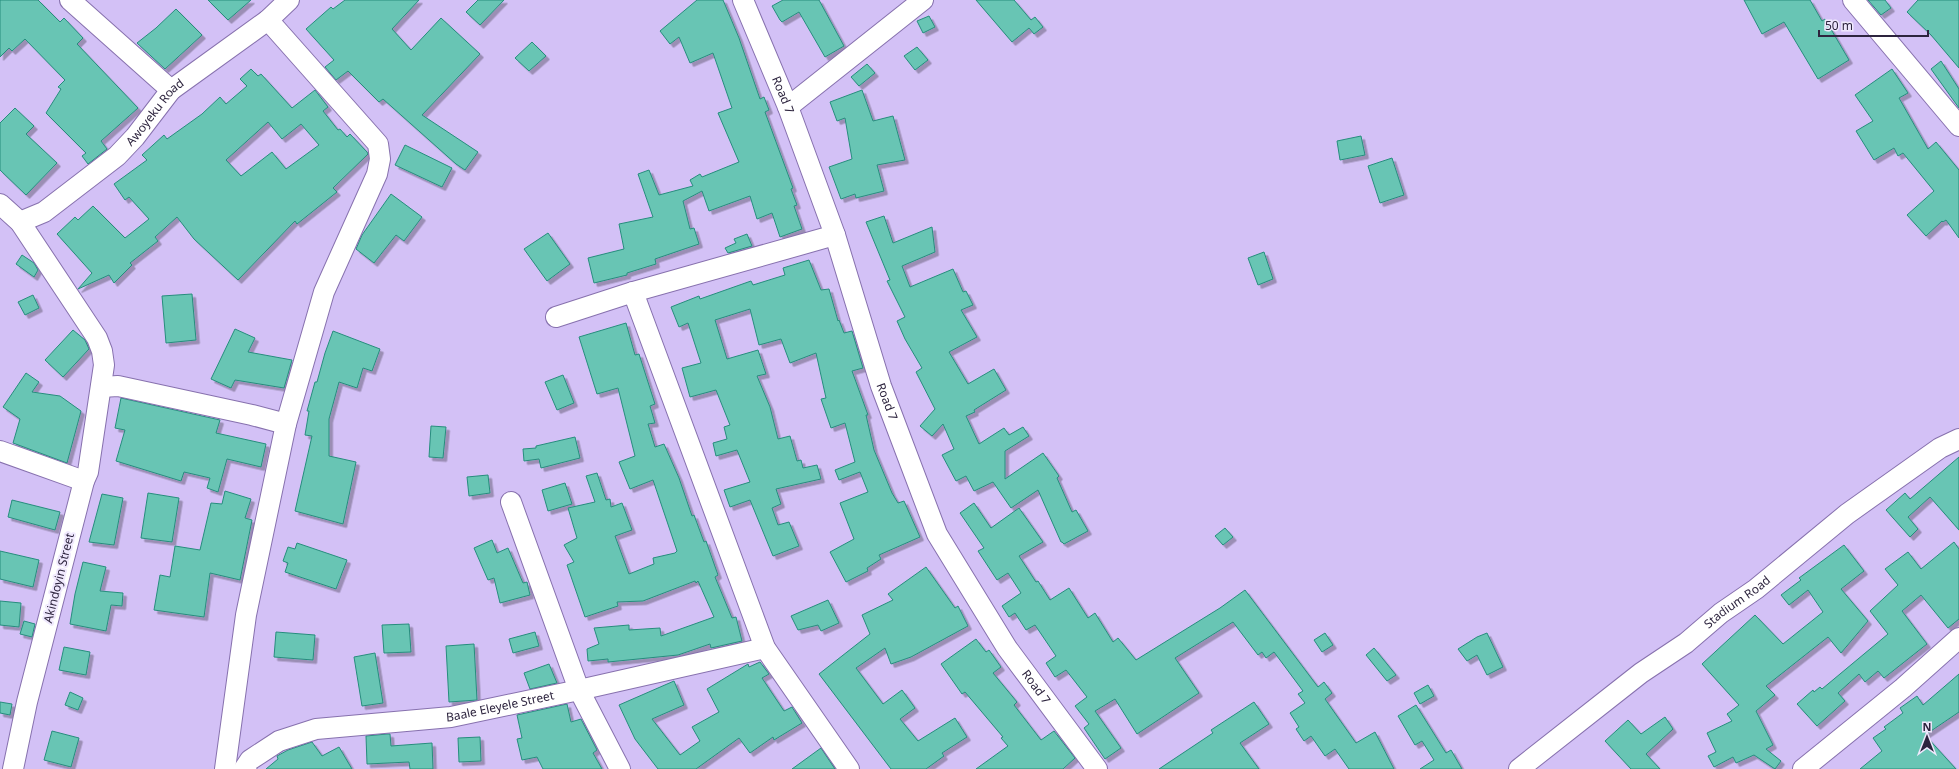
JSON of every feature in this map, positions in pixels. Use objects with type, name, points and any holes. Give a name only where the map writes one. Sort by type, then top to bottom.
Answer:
[{"type":"street","points":[[70,0],[170,90]]},
{"type":"street","name":"Awoyeku Road","points":[[20,222],[44,212],[117,156],[135,136],[170,90],[268,20],[289,0]]},
{"type":"street","name":"Road 7","points":[[743,0],[788,108],[835,235],[881,386],[937,534],[1007,648],[1097,769]]},
{"type":"street","points":[[788,108],[923,0]]},
{"type":"street","points":[[1853,0],[1959,126]]},
{"type":"street","points":[[225,769],[246,615],[286,424],[324,292],[377,174],[380,159],[378,144],[268,20]]},
{"type":"street","name":"Akindoyin Street","points":[[0,204],[20,222],[98,338],[104,365],[88,472],[84,481],[28,702],[14,769]]},
{"type":"street","points":[[556,317],[633,292],[835,235]]},
{"type":"street","points":[[633,292],[765,648],[849,769]]},
{"type":"street","points":[[101,387],[118,386],[252,415],[286,424]]},
{"type":"street","name":"Stadium Road","points":[[1519,769],[1641,673],[1686,643],[1721,613],[1756,589],[1847,514],[1935,452],[1959,439]]},
{"type":"street","points":[[0,451],[84,481]]},
{"type":"street","points":[[511,502],[579,690],[620,769]]},
{"type":"street","points":[[1802,769],[1903,688],[1959,638]]},
{"type":"street","name":"Baale Eleyele Street","points":[[244,769],[250,760],[279,741],[316,729],[451,717],[765,648]]},
{"type":"building","points":[[0,0],[38,0],[60,22],[64,18],[83,38],[77,44],[138,108],[101,141],[107,149],[88,164],[82,156],[86,153],[46,113],[61,89],[58,87],[65,80],[25,39],[12,51],[9,48],[0,57]]},
{"type":"building","points":[[208,0],[251,0],[228,20]]},
{"type":"building","points":[[345,0],[419,0],[392,29],[411,50],[441,18],[480,54],[422,115],[478,152],[465,170],[456,164],[383,99],[379,102],[348,71],[336,80],[325,67],[334,60],[306,29],[331,7],[333,9]]},
{"type":"building","points":[[478,0],[504,0],[480,25],[466,12]]},
{"type":"building","points":[[697,0],[723,0],[739,38],[760,99],[764,97],[769,110],[765,112],[793,188],[791,189],[797,205],[794,206],[802,229],[780,237],[772,213],[757,219],[750,196],[709,211],[702,191],[683,201],[690,229],[694,228],[699,244],[655,259],[656,264],[627,273],[627,275],[594,283],[588,258],[624,249],[619,224],[653,217],[638,174],[649,170],[659,195],[693,186],[690,180],[700,174],[702,177],[739,162],[718,113],[732,108],[713,53],[690,63],[679,37],[670,44],[660,31]]},
{"type":"building","points":[[783,0],[819,0],[844,46],[825,57],[799,12],[782,22],[780,20],[772,6]]},
{"type":"building","points":[[976,0],[1014,0],[1031,20],[1035,17],[1043,27],[1034,34],[1029,28],[1012,42]]},
{"type":"building","points":[[1744,0],[1810,0],[1822,21],[1825,19],[1849,60],[1818,79],[1784,22],[1762,34]]},
{"type":"building","points":[[1868,0],[1885,0],[1891,8],[1881,15]]},
{"type":"building","points":[[1918,0],[1959,0],[1959,68],[1931,35],[1907,12]]},
{"type":"building","points":[[176,9],[202,35],[165,69],[137,43]]},
{"type":"building","points":[[929,16],[935,27],[923,33],[917,21]]},
{"type":"building","points":[[532,42],[546,56],[529,71],[515,58]]},
{"type":"building","points":[[917,47],[928,60],[915,70],[904,56]]},
{"type":"building","points":[[1941,61],[1959,89],[1959,108],[1931,69]]},
{"type":"building","points":[[867,64],[875,73],[859,86],[851,77]]},
{"type":"building","points":[[251,69],[258,76],[261,74],[292,108],[315,90],[328,107],[323,111],[338,130],[340,129],[347,137],[350,134],[368,154],[333,188],[337,192],[297,224],[295,221],[238,280],[194,239],[177,217],[155,237],[158,241],[130,263],[132,265],[114,283],[109,275],[78,289],[92,273],[57,234],[75,217],[78,220],[93,206],[125,238],[149,219],[129,197],[125,200],[114,184],[147,160],[142,155],[164,135],[167,139],[202,114],[220,97],[226,104],[247,86],[240,79]],"holes":[[[268,122],[282,139],[301,124],[319,145],[286,169],[272,152],[241,176],[226,160]]]},
{"type":"building","points":[[1892,69],[1908,93],[1899,98],[1928,149],[1936,142],[1959,170],[1959,238],[1946,220],[1943,222],[1942,221],[1926,236],[1907,215],[1934,191],[1903,153],[1898,156],[1894,148],[1874,160],[1856,131],[1873,121],[1855,95]]},
{"type":"building","points":[[862,90],[873,121],[893,116],[905,160],[877,165],[884,191],[856,198],[855,194],[841,199],[829,167],[852,159],[845,118],[837,121],[830,102]]},
{"type":"building","points":[[15,108],[34,126],[26,134],[57,163],[26,195],[0,170],[0,123]]},
{"type":"building","points":[[1361,136],[1365,155],[1340,160],[1337,141]]},
{"type":"building","points":[[405,145],[452,168],[442,187],[395,165]]},
{"type":"building","points":[[1392,158],[1404,195],[1380,203],[1368,166]]},
{"type":"building","points":[[391,194],[422,217],[404,241],[396,235],[374,263],[356,249],[362,235]]},
{"type":"building","points":[[884,216],[893,243],[932,227],[935,252],[902,266],[910,287],[953,269],[963,292],[966,291],[973,305],[961,310],[977,337],[949,352],[968,384],[994,369],[1006,390],[974,410],[975,412],[966,416],[979,444],[1004,428],[1009,435],[1023,427],[1029,436],[1005,451],[1005,479],[1043,453],[1059,476],[1057,478],[1072,512],[1076,510],[1088,531],[1064,544],[1061,542],[1038,490],[1011,508],[993,482],[974,491],[966,476],[956,481],[942,455],[954,449],[943,424],[932,436],[920,426],[935,409],[916,372],[922,368],[905,339],[897,321],[905,317],[887,281],[890,280],[866,222]]},
{"type":"building","points":[[548,233],[570,264],[547,281],[524,249]]},
{"type":"building","points":[[747,234],[752,246],[728,253],[725,248],[736,243],[734,239]]},
{"type":"building","points":[[1264,252],[1273,279],[1258,285],[1248,258]]},
{"type":"building","points":[[22,255],[34,263],[38,270],[34,277],[16,264]]},
{"type":"building","points":[[809,260],[821,290],[829,289],[838,321],[839,320],[844,333],[852,331],[863,368],[852,371],[868,415],[866,415],[874,450],[892,493],[898,503],[904,501],[920,537],[879,555],[881,559],[867,568],[868,571],[846,582],[830,552],[854,539],[840,503],[868,492],[860,472],[839,480],[835,470],[855,462],[845,423],[831,428],[821,399],[826,398],[816,353],[790,363],[781,339],[759,345],[750,309],[715,320],[727,359],[758,350],[766,374],[757,376],[770,407],[778,439],[790,436],[797,461],[801,460],[803,468],[817,465],[821,479],[776,489],[781,504],[772,508],[778,525],[789,522],[799,546],[773,556],[750,500],[730,507],[724,490],[750,482],[737,450],[716,456],[713,443],[727,439],[724,427],[730,425],[716,390],[690,397],[682,368],[701,363],[688,323],[679,327],[671,307],[699,296],[700,299],[751,281],[753,285],[785,275],[783,268]]},
{"type":"building","points":[[192,294],[196,340],[166,343],[162,296]]},
{"type":"building","points":[[33,295],[39,308],[25,315],[18,302]]},
{"type":"building","points":[[626,323],[635,355],[639,354],[655,404],[650,406],[655,423],[648,424],[655,447],[664,444],[679,478],[692,516],[694,515],[704,542],[706,541],[718,575],[715,577],[732,618],[736,617],[742,641],[711,648],[710,644],[678,655],[608,662],[608,659],[588,661],[587,649],[599,644],[594,628],[629,625],[629,630],[660,628],[661,636],[714,617],[698,581],[696,583],[695,581],[643,601],[617,602],[618,606],[585,617],[567,565],[574,562],[564,545],[577,538],[568,508],[595,502],[586,476],[597,473],[606,500],[610,499],[611,507],[622,503],[632,530],[615,536],[629,574],[654,564],[653,558],[675,553],[677,551],[653,480],[630,489],[619,462],[635,456],[618,388],[597,394],[579,337]]},
{"type":"building","points":[[235,329],[255,338],[248,352],[292,360],[284,388],[235,380],[231,388],[211,379]]},
{"type":"building","points":[[73,330],[85,340],[89,349],[63,377],[45,360]]},
{"type":"building","points":[[333,331],[380,349],[372,371],[363,368],[357,388],[339,382],[329,419],[329,456],[356,462],[343,524],[295,511],[312,436],[305,435],[309,411],[307,411],[315,382],[317,382]]},
{"type":"building","points":[[26,373],[39,382],[32,392],[60,396],[81,411],[67,463],[13,443],[20,419],[3,407]]},
{"type":"building","points":[[563,375],[574,403],[557,410],[545,382]]},
{"type":"building","points":[[121,398],[220,420],[216,433],[266,444],[261,467],[227,459],[218,492],[207,488],[210,478],[184,472],[181,481],[116,461],[125,430],[115,428]]},
{"type":"building","points":[[431,426],[446,427],[443,458],[429,457]]},
{"type":"building","points":[[575,437],[580,458],[541,468],[539,459],[524,461],[523,449],[536,448],[536,446]]},
{"type":"building","points":[[1959,457],[1959,530],[1930,497],[1908,517],[1918,529],[1910,537],[1886,510],[1905,493],[1910,499]]},
{"type":"building","points":[[488,475],[490,493],[469,496],[467,477]]},
{"type":"building","points":[[565,483],[572,504],[548,511],[542,490]]},
{"type":"building","points":[[225,491],[251,499],[245,518],[252,520],[240,580],[210,573],[204,617],[154,610],[160,575],[170,577],[175,546],[200,550],[211,503],[222,504]]},
{"type":"building","points":[[148,493],[179,498],[172,542],[141,538]]},
{"type":"building","points":[[102,494],[123,498],[114,545],[89,542]]},
{"type":"building","points":[[12,500],[60,512],[55,530],[8,517]]},
{"type":"building","points":[[974,503],[991,528],[1019,508],[1043,542],[1019,556],[1036,582],[1038,581],[1050,600],[1069,588],[1088,618],[1095,613],[1113,642],[1118,638],[1136,660],[1220,608],[1245,590],[1318,687],[1324,682],[1332,693],[1325,699],[1356,743],[1375,732],[1394,769],[1349,769],[1335,749],[1325,756],[1311,736],[1304,741],[1296,729],[1299,727],[1290,713],[1305,703],[1298,694],[1303,691],[1274,652],[1266,658],[1262,652],[1258,655],[1233,622],[1175,658],[1199,693],[1137,734],[1115,699],[1095,711],[1121,748],[1105,759],[1084,728],[1089,724],[1075,706],[1087,697],[1066,670],[1055,677],[1046,663],[1056,656],[1035,625],[1026,630],[1015,613],[1009,617],[1002,606],[1021,593],[1008,573],[997,580],[978,551],[984,548],[960,513]]},
{"type":"building","points":[[1225,528],[1233,537],[1223,545],[1215,536]]},
{"type":"building","points":[[492,540],[497,553],[508,548],[523,583],[527,582],[530,595],[500,603],[494,578],[488,580],[474,548]]},
{"type":"building","points":[[1954,542],[1959,549],[1959,619],[1948,628],[1921,595],[1902,611],[1927,644],[1884,678],[1878,671],[1865,682],[1859,674],[1838,693],[1845,701],[1817,726],[1797,704],[1813,690],[1814,692],[1820,687],[1822,689],[1888,634],[1870,611],[1898,585],[1885,569],[1908,552],[1921,569]]},
{"type":"building","points":[[297,543],[347,560],[336,589],[285,572],[288,563],[283,561],[288,547],[295,549]]},
{"type":"building","points":[[1844,545],[1864,571],[1841,589],[1868,621],[1841,653],[1828,637],[1766,686],[1775,695],[1756,711],[1773,745],[1766,749],[1781,761],[1775,769],[1754,755],[1736,763],[1733,757],[1714,767],[1708,756],[1716,752],[1707,733],[1732,721],[1727,714],[1739,705],[1702,664],[1755,615],[1783,644],[1823,612],[1808,590],[1789,605],[1781,595],[1801,580],[1799,578]]},
{"type":"building","points":[[0,551],[39,560],[33,587],[0,579]]},
{"type":"building","points":[[83,562],[106,567],[100,591],[123,593],[122,606],[111,605],[106,631],[70,624],[75,594]]},
{"type":"building","points":[[926,567],[955,608],[958,606],[968,626],[911,657],[891,664],[885,648],[856,668],[883,704],[902,690],[915,708],[900,719],[918,741],[955,718],[967,737],[942,753],[944,756],[926,769],[891,769],[819,674],[870,634],[862,615],[893,600],[888,594]]},
{"type":"building","points":[[828,600],[839,623],[821,631],[818,625],[798,630],[791,616]]},
{"type":"building","points":[[0,601],[21,603],[19,627],[0,625]]},
{"type":"building","points":[[24,621],[35,624],[32,637],[20,634]]},
{"type":"building","points":[[409,624],[411,652],[384,653],[382,625]]},
{"type":"building","points":[[276,632],[315,635],[313,660],[274,657]]},
{"type":"building","points":[[535,632],[539,646],[513,653],[509,639]]},
{"type":"building","points":[[1325,633],[1333,645],[1322,652],[1314,640]]},
{"type":"building","points":[[1487,633],[1503,667],[1487,675],[1477,655],[1467,661],[1458,649],[1477,637]]},
{"type":"building","points":[[976,639],[986,652],[989,650],[1001,667],[993,673],[1017,702],[1014,705],[1041,740],[1054,731],[1075,758],[1063,769],[976,769],[1008,746],[1001,738],[1003,737],[965,692],[962,694],[941,664]]},
{"type":"building","points":[[474,644],[477,700],[449,702],[446,646]]},
{"type":"building","points":[[64,647],[90,652],[86,675],[59,670]]},
{"type":"building","points":[[1374,648],[1396,675],[1387,681],[1366,655]]},
{"type":"building","points":[[375,653],[383,703],[362,706],[354,657]]},
{"type":"building","points":[[760,662],[769,674],[762,678],[784,711],[792,707],[802,723],[774,740],[773,737],[750,753],[739,738],[696,769],[658,769],[635,739],[619,705],[674,681],[684,705],[652,719],[680,755],[700,741],[692,727],[719,712],[707,689],[748,664],[749,667]]},
{"type":"building","points":[[549,664],[557,683],[530,689],[524,673]]},
{"type":"building","points":[[1959,674],[1959,712],[1925,735],[1956,769],[1860,769],[1882,751],[1873,738],[1886,729],[1884,727],[1903,713],[1900,708],[1917,696],[1923,705]]},
{"type":"building","points":[[1428,685],[1434,696],[1420,704],[1414,693]]},
{"type":"building","points":[[70,692],[83,698],[78,710],[65,705]]},
{"type":"building","points":[[0,702],[12,704],[10,715],[0,713]]},
{"type":"building","points":[[1254,702],[1269,724],[1240,743],[1259,769],[1159,769],[1213,733],[1211,730]]},
{"type":"building","points":[[567,704],[571,722],[581,719],[597,750],[593,753],[602,769],[543,769],[537,757],[522,760],[517,739],[522,738],[517,715]]},
{"type":"building","points":[[1416,705],[1446,753],[1451,750],[1462,769],[1420,769],[1434,760],[1422,741],[1415,745],[1398,716]]},
{"type":"building","points":[[1665,717],[1673,729],[1646,754],[1660,769],[1631,769],[1605,741],[1628,720],[1641,734]]},
{"type":"building","points":[[52,731],[79,738],[71,767],[44,760]]},
{"type":"building","points":[[390,734],[391,746],[432,743],[433,769],[410,769],[409,762],[367,764],[366,736]]},
{"type":"building","points":[[480,737],[481,761],[459,762],[458,738]]},
{"type":"building","points":[[312,742],[322,756],[339,747],[352,769],[266,769],[278,759],[277,756],[288,750]]},
{"type":"building","points":[[821,748],[835,769],[792,769]]}]
